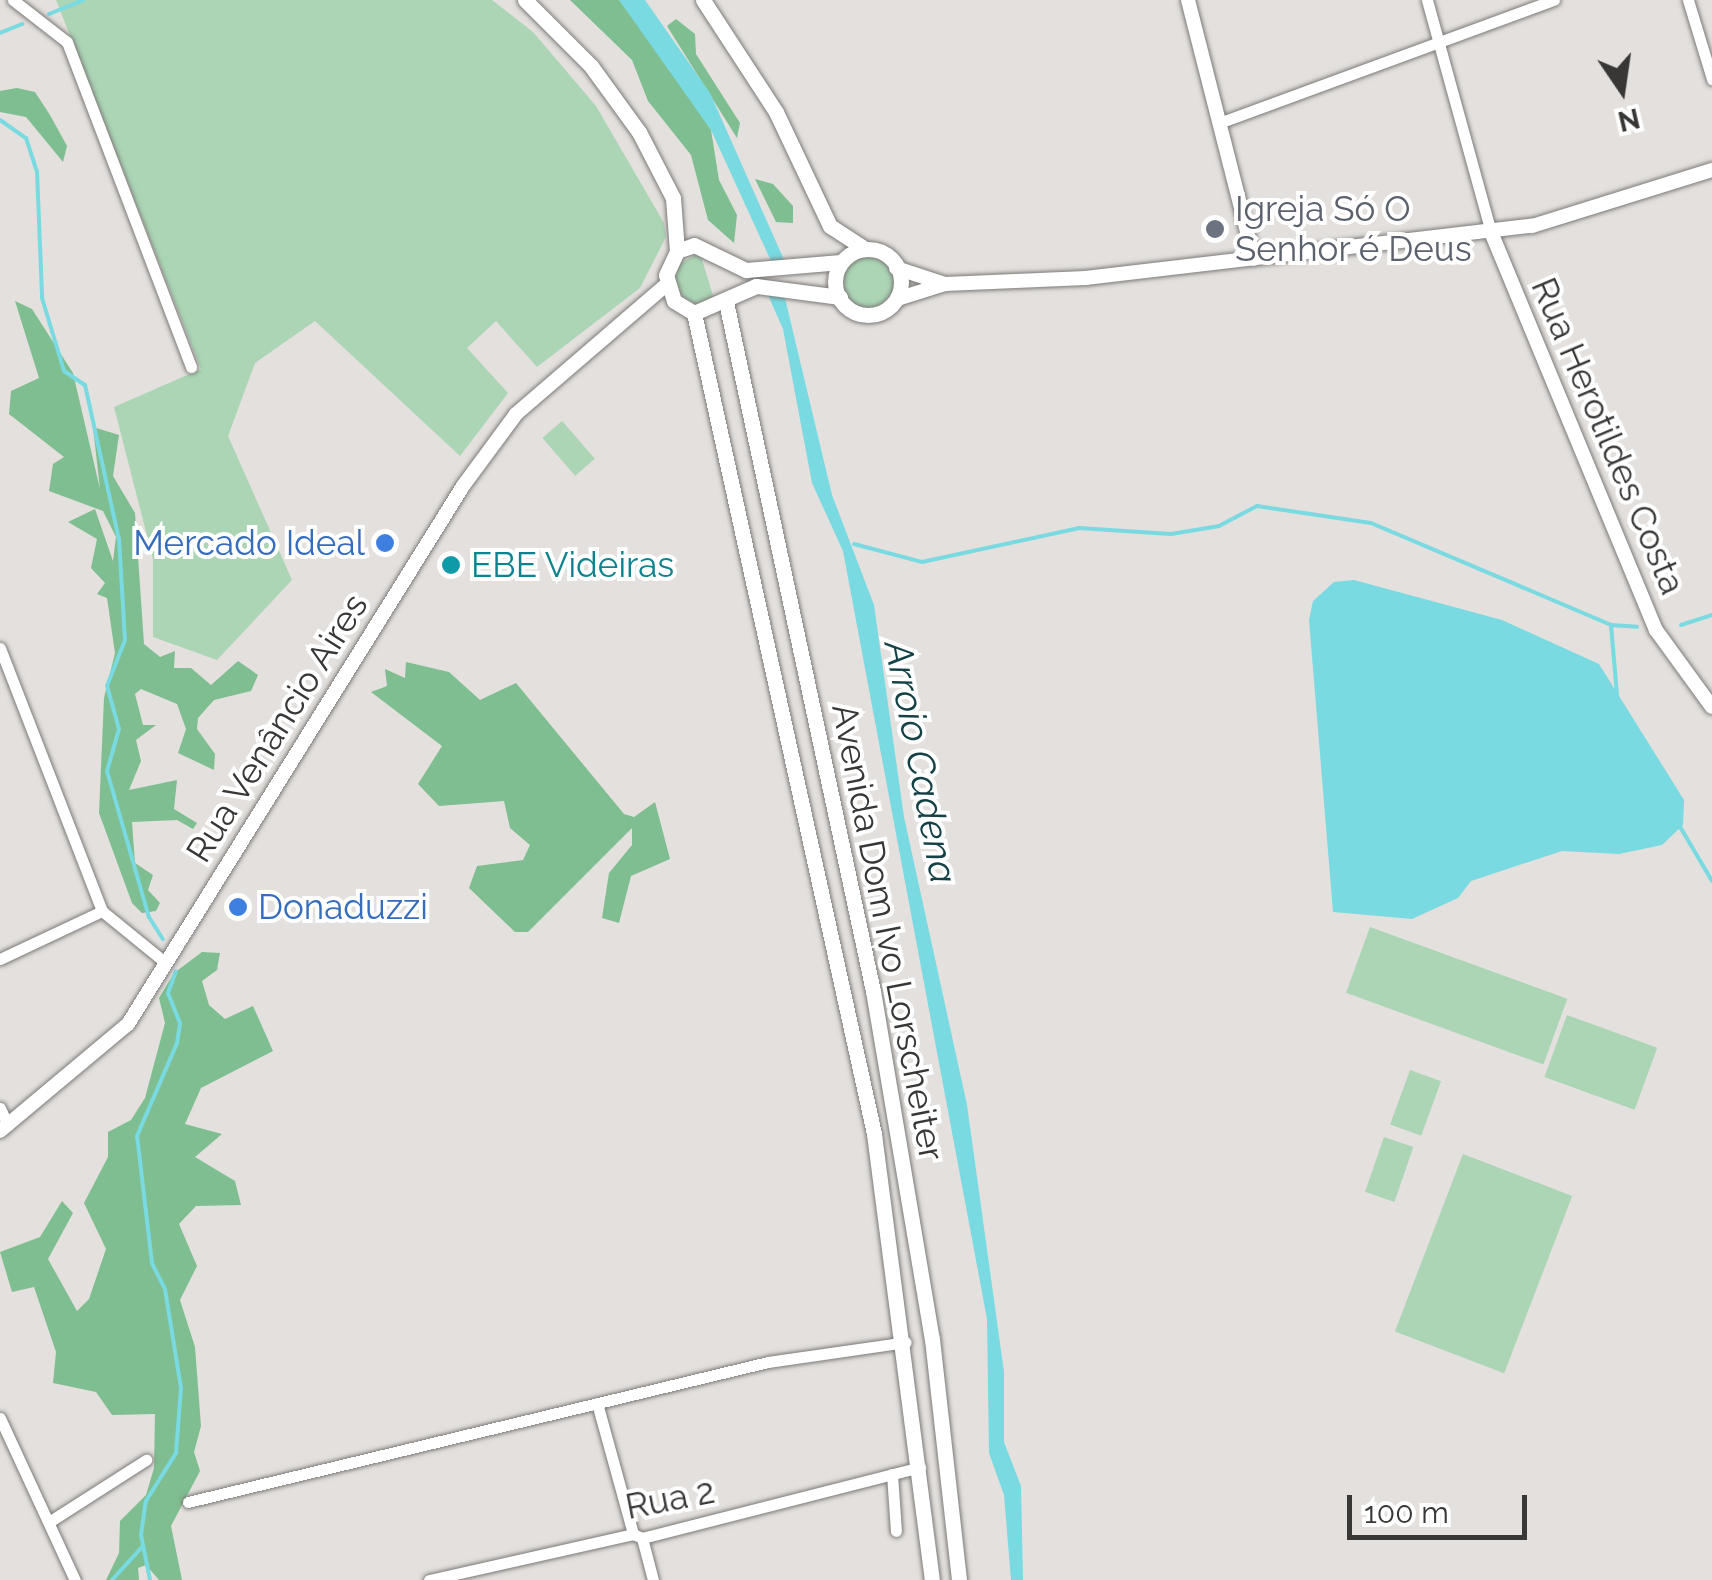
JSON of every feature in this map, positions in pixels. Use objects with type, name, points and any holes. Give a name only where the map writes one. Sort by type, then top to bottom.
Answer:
[{"type":"main road","points":[[525,0],[592,66],[639,132],[673,198],[678,251],[666,284],[687,310],[729,298],[756,278]]},
{"type":"main road","points":[[703,0],[776,112],[830,226],[862,247],[875,248],[896,268],[897,299],[869,318],[840,297],[800,278]]},
{"type":"main road","points":[[678,251],[694,245],[756,278],[800,278],[840,262],[862,247]]},
{"type":"main road","points":[[726,260],[729,298]]},
{"type":"main road","points":[[840,262],[840,297]]},
{"type":"main road","name":"Avenida Dom Ivo Lorscheiter","points":[[729,298],[873,991],[932,1339],[959,1580]]},
{"type":"main road","name":"Avenida Dom Ivo Lorscheiter","points":[[687,310],[825,886],[906,1342],[932,1580]]},
{"type":"street","points":[[13,0],[66,42],[191,368]]},
{"type":"street","points":[[1188,0],[1254,259]]},
{"type":"street","points":[[1427,0],[1491,232]]},
{"type":"street","points":[[1219,123],[1554,0]]},
{"type":"street","points":[[1688,0],[1712,79]]},
{"type":"street","points":[[897,299],[945,284],[1254,259],[1491,232],[1580,213],[1712,170]]},
{"type":"street","name":"Rua Herotildes Costa","points":[[1491,232],[1656,630],[1712,708]]},
{"type":"street","points":[[896,268],[945,284]]},
{"type":"street","name":"Rua Venâncio Aires","points":[[4,1128],[128,1024],[462,486],[534,393],[642,310],[666,284]]},
{"type":"street","points":[[642,310],[687,310]]},
{"type":"street","points":[[0,648],[102,910],[166,963]]},
{"type":"street","points":[[0,959],[102,910]]},
{"type":"street","points":[[0,1108],[4,1128]]},
{"type":"street","points":[[188,1502],[768,1362],[906,1342]]},
{"type":"street","points":[[598,1403],[652,1580]]},
{"type":"street","points":[[0,1418],[52,1520],[74,1580]]},
{"type":"street","points":[[52,1520],[146,1460]]},
{"type":"street","name":"Rua 2","points":[[430,1580],[464,1576],[920,1467]]},
{"type":"street","points":[[892,1474],[896,1531]]},
{"type":"green space","points":[[56,0],[492,0],[533,32],[596,106],[664,223],[666,237],[640,288],[537,367],[496,321],[467,348],[508,393],[460,456],[315,321],[255,363],[228,436],[292,580],[217,660],[153,637],[153,559],[114,407],[201,369]]},
{"type":"green space","points":[[570,0],[619,0],[655,47],[711,130],[719,180],[737,215],[734,243],[708,220],[691,155],[648,101],[632,60]]},
{"type":"green space","points":[[676,19],[695,34],[696,54],[740,123],[737,138],[667,26]]},
{"type":"green space","points":[[17,88],[35,92],[50,115],[67,146],[63,162],[26,117],[0,112],[0,91]]},
{"type":"green space","points":[[755,179],[773,184],[793,206],[793,223],[776,222]]},
{"type":"green space","points":[[700,253],[715,302],[700,306],[681,296],[675,279],[680,263]]},
{"type":"green space","points":[[868,256],[887,264],[895,283],[887,302],[868,310],[849,302],[841,283],[849,264]]},
{"type":"green space","points":[[15,301],[32,309],[73,373],[100,489],[93,427],[119,435],[113,476],[135,513],[144,644],[160,657],[175,651],[174,668],[191,668],[211,685],[238,661],[258,675],[251,691],[214,700],[198,718],[197,729],[215,754],[214,770],[178,753],[186,729],[177,704],[141,689],[135,694],[143,725],[156,725],[136,740],[141,761],[129,790],[177,780],[174,809],[197,823],[193,829],[177,820],[132,822],[135,863],[153,875],[148,890],[160,903],[156,911],[142,913],[132,903],[99,813],[104,698],[115,653],[107,598],[97,594],[105,583],[91,568],[97,539],[68,522],[95,509],[113,561],[116,537],[103,511],[49,491],[53,464],[64,457],[9,414],[11,391],[39,378]]},
{"type":"green space","points":[[562,421],[595,459],[575,476],[542,438]]},
{"type":"green space","points":[[406,662],[449,672],[480,700],[516,683],[624,814],[634,817],[655,802],[670,859],[631,876],[619,923],[602,918],[609,873],[632,845],[632,828],[528,932],[515,932],[469,888],[477,866],[523,860],[530,845],[510,828],[504,801],[439,806],[418,784],[442,746],[371,692],[387,686],[385,669],[405,678]]},
{"type":"green space","points":[[1370,927],[1567,999],[1543,1065],[1346,993]]},
{"type":"green space","points":[[202,952],[220,953],[217,970],[202,981],[209,1005],[225,1019],[253,1006],[273,1051],[201,1088],[185,1124],[222,1134],[195,1157],[235,1181],[241,1205],[196,1206],[179,1224],[197,1266],[180,1300],[195,1347],[201,1426],[194,1452],[200,1471],[171,1526],[182,1580],[159,1580],[146,1565],[138,1568],[139,1580],[106,1580],[119,1553],[120,1521],[146,1495],[154,1468],[155,1414],[112,1415],[96,1392],[53,1383],[56,1352],[34,1287],[12,1292],[0,1252],[40,1237],[62,1201],[73,1213],[48,1259],[77,1311],[89,1299],[106,1249],[84,1203],[108,1157],[108,1132],[131,1120],[145,1098],[165,1023],[159,998],[174,973]]},
{"type":"green space","points":[[1567,1015],[1657,1048],[1635,1110],[1544,1077]]},
{"type":"green space","points":[[1410,1070],[1441,1081],[1421,1136],[1390,1125]]},
{"type":"green space","points":[[1384,1137],[1413,1147],[1394,1202],[1365,1192]]},
{"type":"green space","points":[[1463,1154],[1572,1196],[1504,1373],[1395,1331]]},
{"type":"water","points":[[619,0],[645,0],[710,93],[785,262],[771,261],[711,130]]},
{"type":"water","name":"Arroio Cadena","points":[[784,294],[832,495],[874,605],[904,817],[967,1105],[1004,1372],[1004,1442],[1021,1486],[1023,1580],[1011,1580],[1004,1495],[989,1453],[987,1319],[843,551],[812,483],[783,329],[768,295]]},
{"type":"water","points":[[1354,580],[1502,620],[1599,664],[1684,800],[1683,825],[1662,845],[1619,854],[1562,851],[1471,881],[1458,898],[1412,919],[1333,912],[1309,620],[1313,601],[1334,582]]},
{"type":"waterway","points":[[49,14],[83,0]]},
{"type":"waterway","points":[[0,33],[22,24]]},
{"type":"waterway","points":[[0,120],[26,138],[37,171],[42,298],[64,371],[85,385],[119,539],[125,640],[107,686],[119,729],[107,771],[149,917],[163,939]]},
{"type":"waterway","points":[[854,544],[922,562],[1079,528],[1171,534],[1219,526],[1257,506],[1371,523],[1611,625],[1637,627]]},
{"type":"waterway","points":[[1681,625],[1712,615]]},
{"type":"waterway","points":[[1611,625],[1617,695]]},
{"type":"waterway","points":[[1679,825],[1712,881]]},
{"type":"waterway","points":[[150,1580],[141,1535],[146,1501],[176,1453],[181,1388],[165,1289],[152,1263],[137,1136],[177,1043],[180,1023],[168,993],[176,971]]},
{"type":"waterway","points":[[112,1580],[142,1547]]},
{"type":"place","name":"Igreja Só O Senhor é Deus","points":[[1215,229]]},
{"type":"place","name":"Mercado Ideal","points":[[385,543]]},
{"type":"place","name":"EBE Videiras","points":[[451,565]]},
{"type":"place","name":"Donaduzzi","points":[[238,907]]}]
